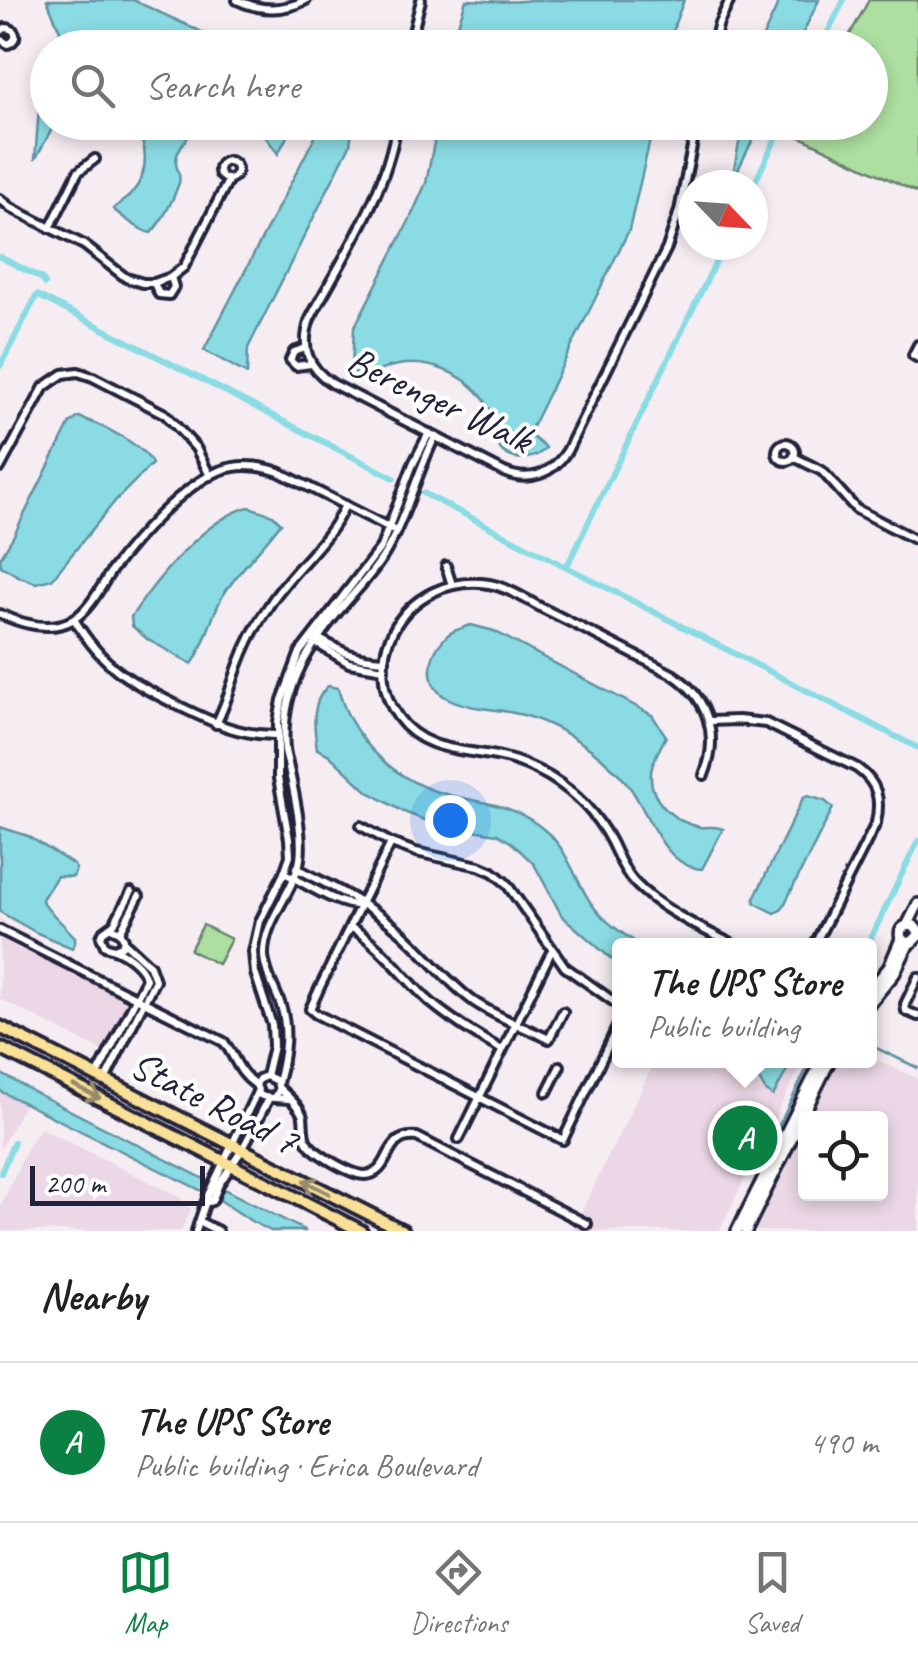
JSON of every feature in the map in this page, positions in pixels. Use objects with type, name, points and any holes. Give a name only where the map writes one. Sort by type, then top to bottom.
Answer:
[{"type":"main road","name":"State Road 7","points":[[0,1030],[403,1231]]},
{"type":"main road","name":"State Road 7","points":[[0,1048],[362,1231]]},
{"type":"street","points":[[237,0],[264,9],[287,8],[306,0]]},
{"type":"street","points":[[413,30],[421,0]]},
{"type":"street","points":[[717,30],[730,0]]},
{"type":"street","name":"Berenger Walk","points":[[393,140],[384,176],[310,319],[306,348],[311,364],[333,384],[512,476],[530,477],[549,471],[562,459],[667,248],[679,212],[693,140]]},
{"type":"street","points":[[50,228],[78,172],[95,158]]},
{"type":"street","points":[[0,200],[90,248],[126,278],[154,283],[172,277],[190,258],[229,180]]},
{"type":"street","points":[[154,283],[159,294],[169,295],[174,287],[172,277]]},
{"type":"street","points":[[918,345],[913,355],[918,358]]},
{"type":"street","points":[[306,348],[294,352],[290,360],[296,366],[311,364]]},
{"type":"street","points":[[0,468],[44,387],[62,370],[86,374],[165,414],[186,436],[210,476]]},
{"type":"street","points":[[196,1231],[237,1147],[272,1056],[271,1016],[254,972],[253,952],[260,921],[288,864],[290,848],[278,778],[281,735],[292,690],[313,639],[370,576],[387,550],[432,435]]},
{"type":"street","points":[[794,457],[822,471],[856,509],[918,541]]},
{"type":"street","points":[[0,614],[37,626],[74,618],[143,533],[175,502],[210,476],[239,466],[270,468],[393,529]]},
{"type":"street","points":[[216,724],[259,621],[280,588],[332,530],[345,505]]},
{"type":"street","points":[[446,566],[452,585]]},
{"type":"street","points":[[704,776],[711,750],[710,721],[696,694],[672,674],[496,586],[474,582],[452,585],[421,599],[404,614],[392,633],[384,664],[384,686],[391,706],[410,730],[438,746],[516,761],[558,782],[593,814],[627,874],[642,889],[721,938]]},
{"type":"street","points":[[74,618],[100,656],[135,685],[216,724],[248,734],[281,735]]},
{"type":"street","points":[[313,639],[343,654],[384,664]]},
{"type":"street","points":[[710,721],[766,723],[857,768],[882,791],[876,824],[818,938]]},
{"type":"street","points":[[237,1147],[278,1085],[285,1046],[280,1002],[264,953],[270,926],[298,869],[302,852],[281,735]]},
{"type":"street","points":[[361,826],[392,843],[493,872],[506,884],[565,967],[612,1000]]},
{"type":"street","points":[[392,843],[310,1009],[332,1024],[563,1140],[612,1039]]},
{"type":"street","points":[[288,864],[383,917],[478,1004],[549,1039],[563,1012]]},
{"type":"street","points":[[284,873],[352,906],[362,904]]},
{"type":"street","points":[[101,1078],[140,1000],[155,980],[150,966],[124,942],[120,932],[135,894],[101,937],[104,946],[124,954],[146,974],[140,1000]]},
{"type":"street","points":[[877,995],[894,974],[914,934],[918,904]]},
{"type":"street","points":[[350,926],[368,936],[429,1000],[466,1030],[502,1050]]},
{"type":"street","points":[[111,928],[120,932]]},
{"type":"street","points":[[0,930],[224,1042],[244,1076],[253,1076],[260,1083],[263,1097],[290,1099]]},
{"type":"street","points":[[877,981],[914,934]]},
{"type":"street","points":[[114,950],[124,942]]},
{"type":"street","points":[[459,1138],[552,951]]},
{"type":"street","points":[[918,977],[905,1004],[906,1010],[918,1016]]},
{"type":"street","points":[[547,1092],[560,1066]]},
{"type":"street","points":[[737,1231],[818,1068]]},
{"type":"street","points":[[746,1231],[826,1068]]},
{"type":"street","points":[[260,1083],[274,1078],[302,1113],[306,1139],[316,1152],[358,1174],[374,1173],[400,1139],[417,1137],[588,1224]]},
{"type":"street","points":[[200,1222],[218,1231]]},
{"type":"shaded area","points":[[0,918],[7,926],[131,991],[102,1051],[0,999]]},
{"type":"shaded area","points":[[877,1060],[918,1079],[918,1231],[753,1231],[798,1139],[798,1201],[888,1201],[888,1111],[812,1111],[834,1068],[877,1068]]},
{"type":"shaded area","points":[[652,1068],[800,1068],[719,1231],[572,1231]]},
{"type":"shaded area","points":[[0,1092],[24,1104],[0,1150]]},
{"type":"shaded area","points":[[41,1128],[178,1196],[191,1209],[181,1231],[0,1231],[0,1208],[28,1146]]},
{"type":"green space","points":[[869,0],[918,0],[918,193],[807,140],[888,140],[888,30],[852,30]]},
{"type":"green space","points":[[203,925],[231,939],[218,964],[190,950]]},
{"type":"water","points":[[47,0],[133,0],[197,30],[60,30]]},
{"type":"water","points":[[466,0],[684,0],[674,30],[456,30]]},
{"type":"water","points":[[780,0],[819,0],[804,30],[766,30]]},
{"type":"water","points":[[37,140],[46,140],[35,160]]},
{"type":"water","points":[[142,140],[187,140],[176,160],[179,183],[151,233],[113,209],[138,185]]},
{"type":"water","points":[[268,140],[285,140],[278,154]]},
{"type":"water","points":[[313,140],[351,140],[248,348],[247,374],[204,350]]},
{"type":"water","points":[[435,140],[650,140],[629,230],[531,429],[531,436],[546,448],[531,457],[514,458],[503,452],[485,402],[476,390],[451,373],[407,364],[364,378],[356,375],[352,367],[354,328],[426,183]]},
{"type":"water","points":[[740,140],[753,140],[738,170],[734,170]]},
{"type":"water","points":[[79,417],[131,442],[152,464],[116,500],[52,579],[36,583],[1,566],[0,558],[70,423]]},
{"type":"water","points":[[249,507],[273,515],[281,523],[227,589],[192,664],[147,639],[132,626],[131,617],[167,569],[199,537],[232,513]]},
{"type":"water","points":[[471,625],[494,631],[652,715],[666,736],[651,773],[654,793],[665,809],[681,820],[723,829],[702,869],[688,866],[667,849],[627,783],[582,743],[530,717],[467,705],[440,692],[432,678],[434,654],[449,634]]},
{"type":"water","points":[[328,686],[338,688],[362,737],[402,775],[435,791],[521,814],[549,834],[593,906],[630,938],[612,938],[612,959],[562,916],[534,864],[512,843],[497,834],[435,824],[367,791],[328,754],[317,749],[314,724],[322,692]]},
{"type":"water","points":[[808,796],[833,808],[782,909],[775,913],[754,899],[803,798]]},
{"type":"water","points":[[0,827],[28,836],[74,865],[73,877],[57,876],[42,899],[75,937],[72,948],[0,912]]},
{"type":"water","points":[[747,1068],[788,1068],[773,1096]]},
{"type":"water","points":[[0,1073],[306,1231],[271,1231],[251,1221],[220,1200],[0,1091]]},
{"type":"waterway","points":[[829,30],[844,0]]},
{"type":"waterway","points":[[761,170],[775,140]]},
{"type":"waterway","points":[[0,257],[41,278],[45,284]]},
{"type":"waterway","points":[[567,566],[717,260]]},
{"type":"waterway","points":[[0,366],[37,295],[394,478]]},
{"type":"waterway","points":[[423,493],[918,748]]},
{"type":"waterway","points":[[871,938],[918,841]]},
{"type":"waterway","points":[[877,1048],[918,1068]]},
{"type":"waterway","points":[[765,1154],[807,1068]]},
{"type":"waterway","points":[[1,1173],[14,1142]]},
{"type":"place","name":"The UPS Store","points":[[745,1138]]}]
